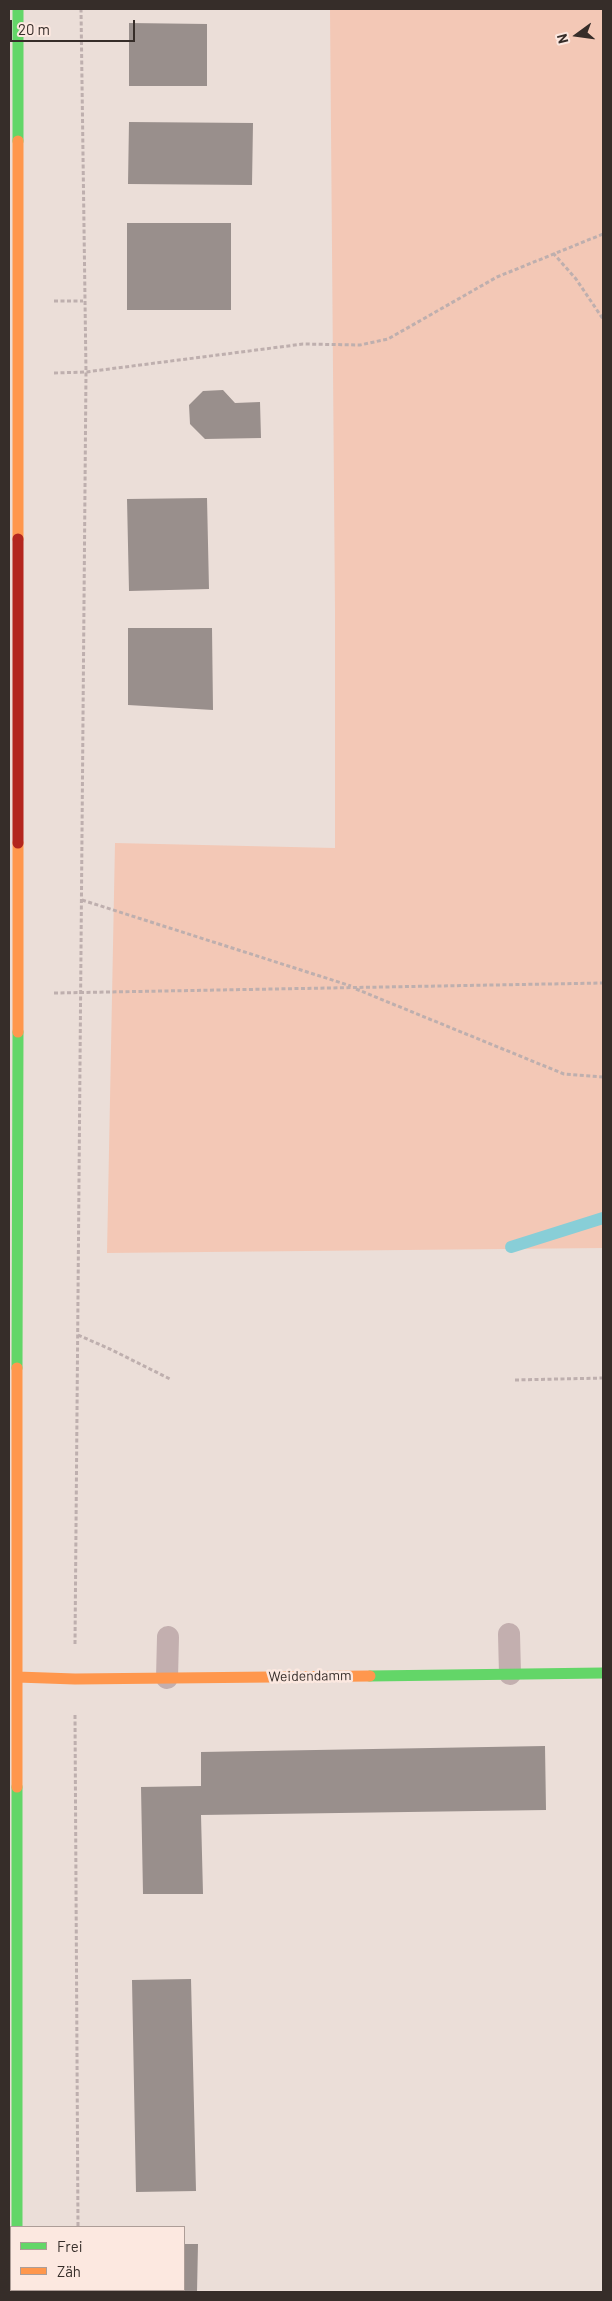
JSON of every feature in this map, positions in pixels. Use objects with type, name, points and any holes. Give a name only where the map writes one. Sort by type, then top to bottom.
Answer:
[{"type":"street","points":[[17,2226],[17,1677],[13,1272],[18,994],[18,9]]},
{"type":"street","name":"Weidendamm","points":[[17,1677],[75,1679],[603,1673]]},
{"type":"lane","points":[[509,1634],[510,1674]]},
{"type":"lane","points":[[167,1678],[168,1637]]},
{"type":"path","points":[[78,2226],[75,1679],[86,372],[81,9]]},
{"type":"path","points":[[18,374],[86,372],[303,344],[360,345],[388,339],[497,277],[603,234]]},
{"type":"path","points":[[553,253],[576,279],[603,319]]},
{"type":"path","points":[[82,900],[354,987],[564,1074],[603,1077]]},
{"type":"path","points":[[18,994],[603,983]]},
{"type":"path","points":[[78,1335],[170,1379]]},
{"type":"path","points":[[515,1380],[603,1378]]},
{"type":"shaded area","points":[[330,9],[603,9],[603,1248],[107,1253],[115,843],[335,848]]},
{"type":"building","points":[[129,23],[207,24],[207,86],[129,86]]},
{"type":"building","points":[[129,122],[253,123],[252,185],[128,184]]},
{"type":"building","points":[[127,223],[231,223],[231,310],[127,310]]},
{"type":"building","points":[[223,390],[235,403],[260,402],[261,438],[205,439],[190,424],[189,405],[203,391]]},
{"type":"building","points":[[207,498],[209,589],[129,591],[127,499]]},
{"type":"building","points":[[128,628],[212,628],[213,710],[128,705]]},
{"type":"building","points":[[545,1746],[546,1810],[201,1815],[203,1894],[143,1894],[141,1787],[201,1786],[201,1752]]},
{"type":"building","points":[[191,1979],[196,2191],[136,2192],[132,1980]]},
{"type":"building","points":[[185,2244],[198,2244],[197,2292],[138,2292],[185,2291]]},
{"type":"waterway","points":[[511,1247],[603,1218]]},
{"type":"traffic: fast","points":[[18,9],[18,141]]},
{"type":"traffic: fast","points":[[17,1368],[18,1032]]},
{"type":"traffic: fast","points":[[370,1676],[603,1673]]},
{"type":"traffic: fast","points":[[17,1787],[17,2226]]},
{"type":"traffic: slow","points":[[18,141],[18,539]]},
{"type":"traffic: slow","points":[[18,843],[18,1032]]},
{"type":"traffic: slow","points":[[17,1368],[17,1787]]},
{"type":"traffic: slow","points":[[17,1677],[75,1679],[370,1676]]},
{"type":"traffic: jam","points":[[18,539],[18,843]]}]
